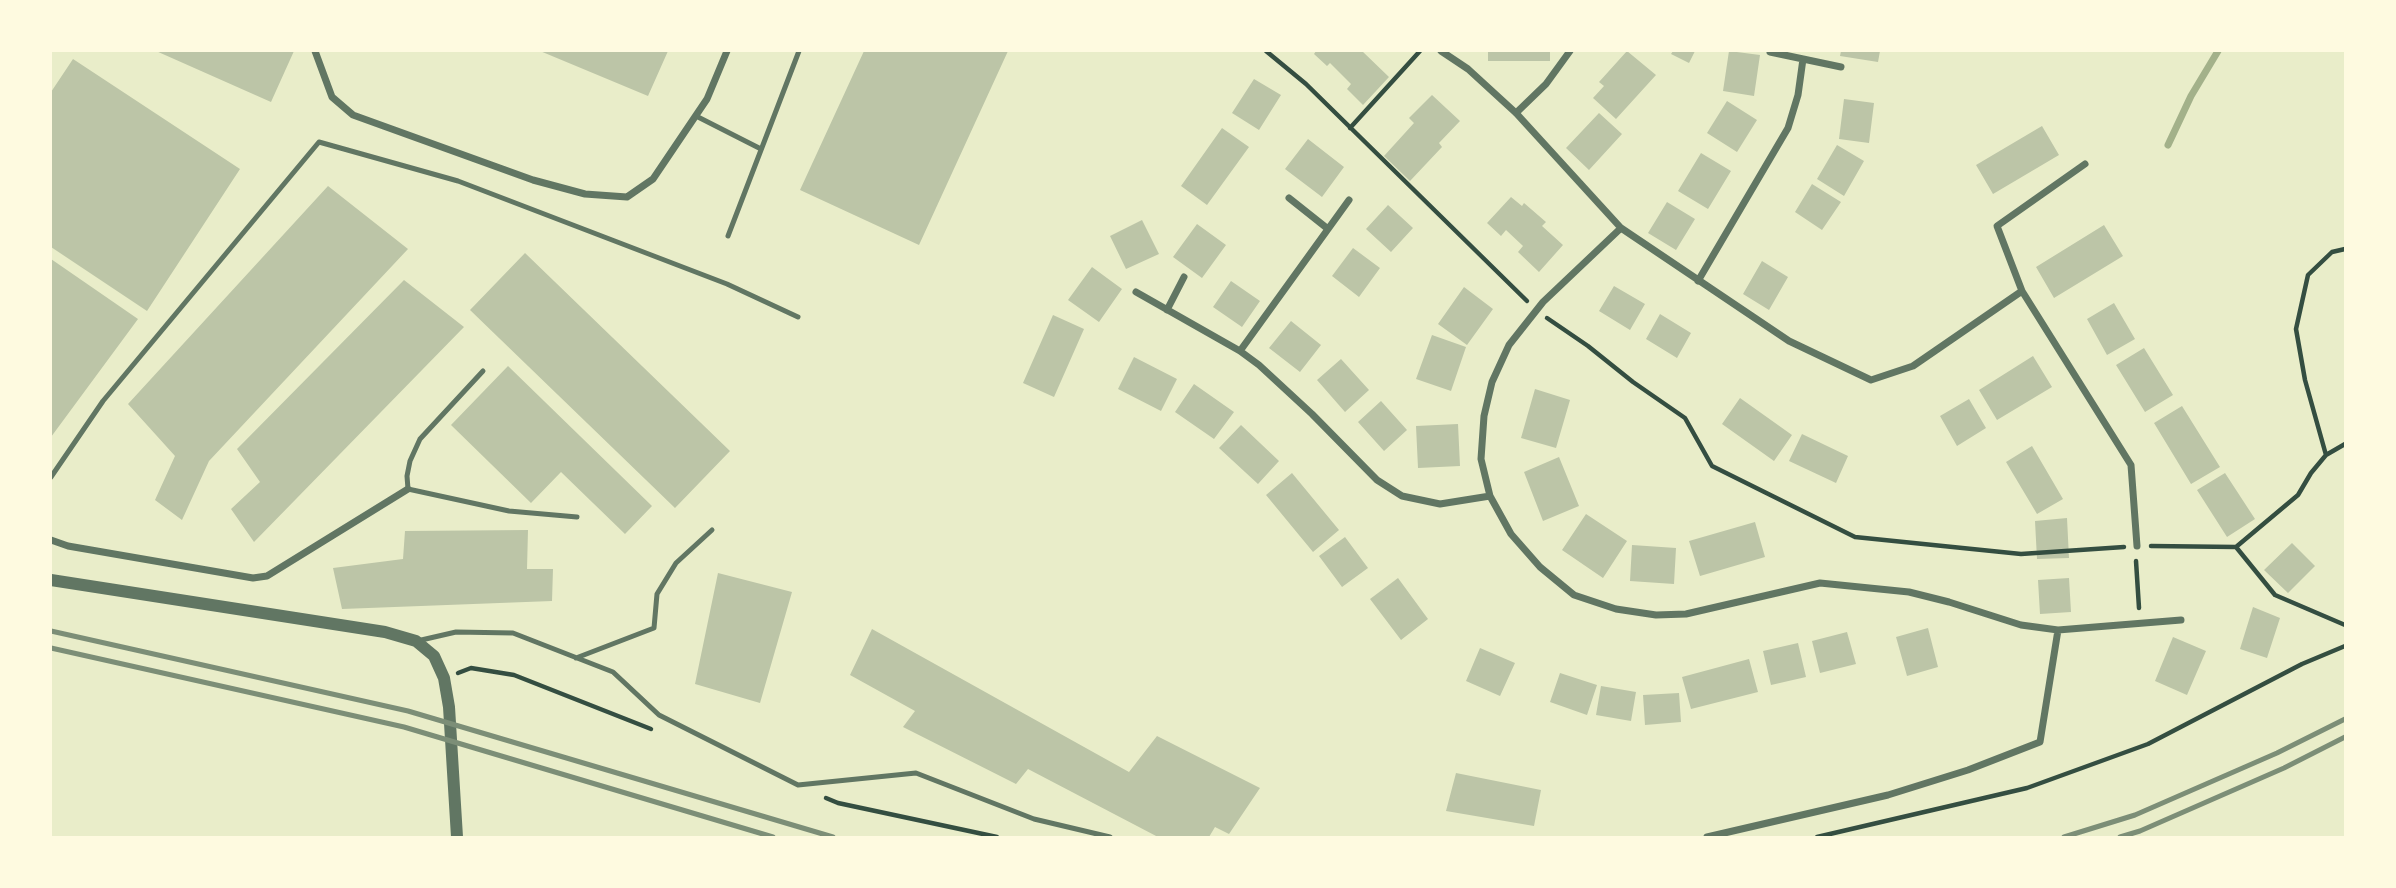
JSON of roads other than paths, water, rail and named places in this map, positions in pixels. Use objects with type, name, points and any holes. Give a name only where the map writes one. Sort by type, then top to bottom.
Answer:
[{"type":"street","points":[[315,51],[332,96],[353,116],[533,180],[585,194],[627,197],[653,180],[707,99],[726,51]]},
{"type":"street","points":[[1441,51],[1468,69],[1516,113],[1621,228],[1789,341],[1871,380],[1913,366],[2022,291]]},
{"type":"street","points":[[1516,113],[1546,84],[1570,51]]},
{"type":"street","points":[[1770,52],[1841,66]]},
{"type":"street","points":[[1698,281],[1788,128],[1798,95],[1803,59]]},
{"type":"street","points":[[2085,164],[1997,226],[2022,291],[2131,465],[2137,546]]},
{"type":"street","points":[[1289,198],[1328,229]]},
{"type":"street","points":[[1240,351],[1349,200]]},
{"type":"street","points":[[1621,228],[1536,311],[1509,345],[1492,382],[1484,416],[1481,459],[1490,496],[1511,534],[1539,567],[1574,595],[1616,610],[1656,615],[1686,614],[1820,583],[1909,592],[2021,625],[2059,631],[2180,620]]},
{"type":"street","points":[[1167,310],[1184,277]]},
{"type":"street","points":[[1136,292],[1240,351],[1259,365],[1377,480],[1402,496],[1440,504],[1490,496]]},
{"type":"street","points":[[51,540],[68,546],[253,578],[267,576],[408,489]]},
{"type":"street","points":[[51,580],[385,632],[416,641],[434,656],[444,678],[449,707],[457,837]]},
{"type":"street","points":[[1707,837],[1888,795],[1968,770],[2040,742],[2059,631]]},
{"type":"lane","points":[[728,236],[799,51]]},
{"type":"lane","points":[[696,116],[761,149]]},
{"type":"lane","points":[[51,477],[103,401],[319,142],[458,181],[727,284],[799,317]]},
{"type":"lane","points":[[483,372],[420,439],[410,461],[408,489],[509,511],[577,517]]},
{"type":"lane","points":[[576,658],[654,628],[657,594],[676,563],[712,530]]},
{"type":"lane","points":[[416,641],[456,632],[513,633],[613,672],[659,715],[798,785],[916,773],[1034,819],[1110,837]]},
{"type":"waterway","points":[[2168,145],[2191,96],[2218,51]]},
{"type":"railway","points":[[51,631],[408,711],[833,837]]},
{"type":"railway","points":[[51,648],[404,727],[773,837]]},
{"type":"railway","points":[[2064,837],[2135,815],[2277,753],[2345,719]]},
{"type":"railway","points":[[2120,837],[2140,831],[2284,768],[2345,737]]}]
